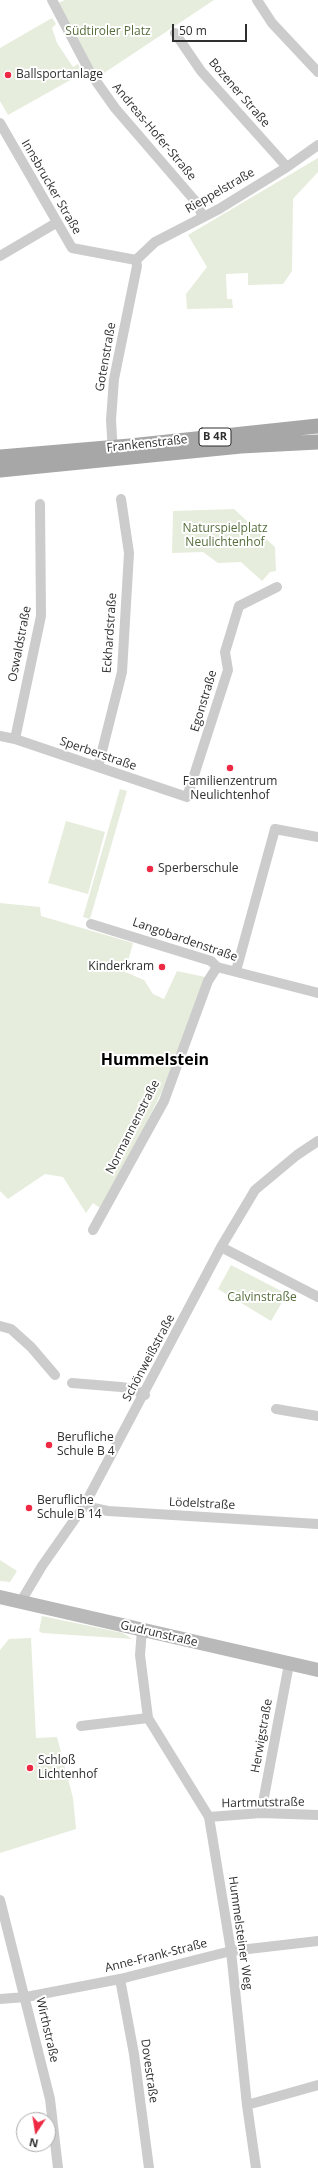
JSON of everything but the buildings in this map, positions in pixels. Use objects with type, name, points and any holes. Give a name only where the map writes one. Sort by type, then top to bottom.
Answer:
[{"type":"main road","name":"Frankenstraße","points":[[0,470],[113,453],[318,426]]},
{"type":"main road","name":"Frankenstraße","points":[[0,457],[113,453],[318,442]]},
{"type":"street","name":"Andreas-Hofer-Straße","points":[[52,0],[91,74],[115,108],[196,202],[203,217]]},
{"type":"street","points":[[257,0],[272,23],[318,72]]},
{"type":"street","name":"Bozener Straße","points":[[175,33],[201,71],[287,167]]},
{"type":"street","name":"Innsbrucker Straße","points":[[0,123],[56,223],[72,248],[136,260]]},
{"type":"street","name":"Rieppelstraße","points":[[136,260],[155,242],[203,217],[287,167],[318,145]]},
{"type":"street","points":[[0,256],[56,223]]},
{"type":"street","name":"Gotenstraße","points":[[113,453],[111,420],[114,379],[137,266],[136,260]]},
{"type":"street","name":"Eckhardstraße","points":[[98,767],[122,672],[129,553],[121,498]]},
{"type":"street","name":"Oswaldstraße","points":[[15,739],[41,616],[40,504]]},
{"type":"street","name":"Egonstraße","points":[[187,797],[228,670],[225,652],[239,606],[277,587]]},
{"type":"street","name":"Sperberstraße","points":[[0,736],[15,739],[187,797]]},
{"type":"street","points":[[236,971],[275,829],[288,830],[318,837]]},
{"type":"street","name":"Langobardenstraße","points":[[90,924],[211,961],[217,968],[236,971],[318,993]]},
{"type":"street","name":"Normannenstraße","points":[[93,1230],[164,1101],[208,981],[217,968]]},
{"type":"street","name":"Schönweißstraße","points":[[20,1603],[42,1566],[84,1506],[145,1395],[221,1247],[255,1190],[297,1155],[318,1141]]},
{"type":"street","points":[[221,1247],[318,1297]]},
{"type":"street","points":[[0,1326],[11,1329],[31,1347],[55,1375]]},
{"type":"street","points":[[72,1383],[121,1387],[133,1389],[145,1395]]},
{"type":"street","points":[[276,1409],[318,1416]]},
{"type":"street","name":"Lödelstraße","points":[[84,1506],[108,1511],[318,1524]]},
{"type":"street","name":"Gudrunstraße","points":[[0,1597],[20,1603],[318,1670]]},
{"type":"street","name":"Hummelsteiner Weg","points":[[142,1630],[140,1655],[148,1718],[209,1817],[231,1951],[247,2105],[256,2168]]},
{"type":"street","name":"Herwigstraße","points":[[261,1813],[289,1664]]},
{"type":"street","points":[[81,1726],[148,1718]]},
{"type":"street","name":"Hartmutstraße","points":[[209,1817],[261,1813],[318,1815]]},
{"type":"street","name":"Wirthstraße","points":[[0,1900],[26,1997],[50,2099],[58,2168]]},
{"type":"street","name":"Anne-Frank-Straße","points":[[0,1999],[26,1997],[120,1979],[231,1951],[318,1941]]},
{"type":"street","name":"Dovestraße","points":[[120,1979],[134,2054],[149,2168]]},
{"type":"street","points":[[247,2105],[318,2085]]},
{"type":"green space","name":"Südtiroler Platz","points":[[65,0],[214,0],[98,77],[56,4]]},
{"type":"green space","points":[[52,18],[56,24],[52,28],[57,43],[73,67],[78,64],[83,73],[8,115],[0,101],[0,48]]},
{"type":"green space","points":[[318,158],[318,172],[293,199],[292,271],[283,284],[248,285],[248,273],[226,274],[227,299],[232,299],[233,308],[187,309],[186,294],[207,267],[188,235]]},
{"type":"green space","name":"Naturspielplatz Neulichtenhof","points":[[234,509],[275,547],[276,571],[270,572],[262,581],[241,562],[218,563],[203,552],[172,553],[173,511]]},
{"type":"green space","points":[[120,789],[127,791],[90,919],[83,917]]},
{"type":"green space","points":[[66,821],[105,832],[88,894],[48,883]]},
{"type":"green space","points":[[0,903],[40,907],[41,916],[133,943],[125,972],[144,980],[153,994],[164,999],[177,971],[205,977],[169,1077],[147,1122],[100,1208],[93,1203],[86,1213],[63,1177],[45,1174],[8,1199],[0,1191]]},
{"type":"green space","name":"Calvinstraße","points":[[231,1265],[287,1294],[271,1321],[218,1289]]},
{"type":"green space","points":[[0,1560],[17,1571],[10,1582],[0,1581]]},
{"type":"green space","points":[[42,1616],[123,1633],[132,1639],[42,1633],[39,1631]]},
{"type":"green space","points":[[31,1638],[36,1738],[57,1737],[73,1798],[76,1829],[0,1853],[0,1650],[9,1639]]},
{"type":"place","name":"Ballsportanlage","points":[[8,75]]},
{"type":"place","name":"Familienzentrum Neulichtenhof","points":[[230,768]]},
{"type":"place","name":"Sperberschule","points":[[150,869]]},
{"type":"place","name":"Kinderkram","points":[[162,967]]},
{"type":"place","name":"Berufliche Schule B 4","points":[[49,1445]]},
{"type":"place","name":"Berufliche Schule B 14","points":[[29,1508]]},
{"type":"place","name":"Schloß Lichtenhof","points":[[30,1768]]},
{"type":"district","name":"Hummelstein","points":[[155,1060]]}]
